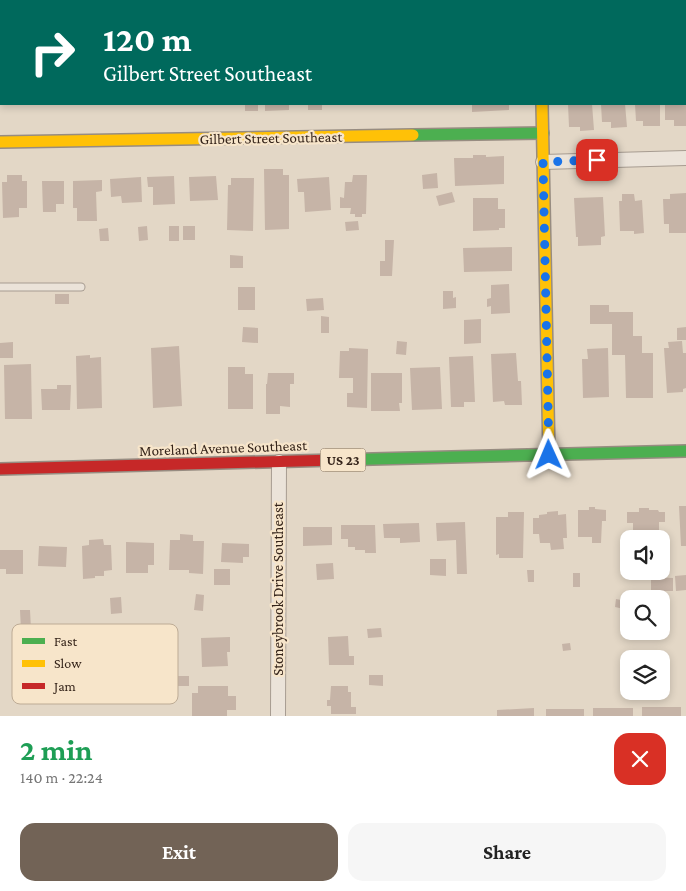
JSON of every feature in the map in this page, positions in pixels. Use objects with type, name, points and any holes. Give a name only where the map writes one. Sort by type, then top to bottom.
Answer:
[{"type":"main road","points":[[542,105],[549,455]]},
{"type":"main road","name":"Gilbert Street Southeast","points":[[0,142],[543,133]]},
{"type":"main road","name":"Moreland Avenue Southeast","points":[[0,469],[686,451]]},
{"type":"street","points":[[543,162],[686,158]]},
{"type":"street","name":"Stoneybrook Drive Southeast","points":[[278,716],[279,462]]},
{"type":"lane","points":[[0,287],[82,287]]},
{"type":"building","points":[[245,105],[258,105],[258,111],[245,111]]},
{"type":"building","points":[[265,105],[289,105],[289,110],[265,111]]},
{"type":"building","points":[[308,105],[322,105],[322,110],[308,110]]},
{"type":"building","points":[[472,105],[509,105],[509,110],[472,112]]},
{"type":"building","points":[[568,105],[592,105],[594,130],[580,131],[580,127],[569,127]]},
{"type":"building","points":[[601,105],[625,105],[627,127],[611,128],[611,122],[602,122]]},
{"type":"building","points":[[635,105],[660,105],[660,126],[643,126],[643,121],[636,121]]},
{"type":"building","points":[[665,105],[686,105],[686,126],[674,126],[674,120],[665,120]]},
{"type":"building","points":[[473,155],[486,155],[486,157],[504,156],[504,184],[455,186],[454,158],[473,158]]},
{"type":"building","points":[[264,169],[283,169],[283,175],[289,175],[289,229],[265,230]]},
{"type":"building","points":[[437,173],[438,188],[423,189],[422,175]]},
{"type":"building","points":[[7,175],[22,175],[22,181],[27,181],[27,208],[19,208],[19,217],[3,218],[2,182],[7,182]]},
{"type":"building","points":[[353,175],[367,175],[366,214],[362,214],[362,217],[355,217],[355,214],[350,214],[351,208],[340,208],[340,197],[344,198],[345,182],[352,182]]},
{"type":"building","points":[[174,176],[175,204],[153,205],[153,187],[148,187],[147,177]]},
{"type":"building","points":[[216,176],[218,200],[190,201],[189,177]]},
{"type":"building","points":[[141,177],[142,202],[122,203],[121,196],[111,197],[110,179]]},
{"type":"building","points":[[329,177],[331,210],[305,212],[304,192],[298,192],[297,179]]},
{"type":"building","points":[[231,178],[254,178],[253,231],[227,230],[228,185],[231,185]]},
{"type":"building","points":[[102,180],[102,191],[96,192],[97,221],[77,221],[77,208],[73,208],[73,181]]},
{"type":"building","points":[[42,181],[64,181],[64,204],[56,204],[56,212],[43,212]]},
{"type":"building","points":[[452,192],[455,202],[439,206],[436,196]]},
{"type":"building","points":[[686,193],[686,233],[669,233],[669,224],[664,224],[663,199],[670,199],[670,194]]},
{"type":"building","points":[[622,194],[634,194],[635,201],[642,200],[644,233],[634,234],[634,231],[620,231],[619,201],[622,201]]},
{"type":"building","points":[[603,197],[605,236],[601,237],[601,245],[578,246],[574,198]]},
{"type":"building","points":[[473,198],[498,198],[498,209],[505,209],[505,228],[473,231]]},
{"type":"building","points":[[358,221],[359,230],[346,231],[345,222]]},
{"type":"building","points":[[147,226],[148,240],[139,241],[138,227]]},
{"type":"building","points":[[169,226],[179,226],[179,241],[169,241]]},
{"type":"building","points":[[183,226],[195,226],[195,240],[183,240]]},
{"type":"building","points":[[108,228],[109,241],[100,241],[99,229]]},
{"type":"building","points":[[385,240],[394,240],[392,276],[380,276],[380,261],[385,261]]},
{"type":"building","points":[[512,247],[512,271],[464,272],[463,248]]},
{"type":"building","points":[[230,255],[243,256],[243,268],[230,268]]},
{"type":"building","points":[[509,284],[510,313],[491,314],[491,306],[487,307],[487,299],[491,298],[491,285]]},
{"type":"building","points":[[238,287],[255,287],[255,310],[238,310]]},
{"type":"building","points":[[443,291],[453,291],[453,298],[456,297],[456,308],[443,309]]},
{"type":"building","points":[[55,294],[69,294],[69,304],[55,304]]},
{"type":"building","points":[[323,298],[324,310],[307,311],[306,299]]},
{"type":"building","points":[[590,305],[609,305],[609,312],[633,312],[633,336],[642,336],[642,353],[653,353],[653,398],[626,398],[625,355],[612,355],[612,324],[590,324]]},
{"type":"building","points":[[321,316],[329,317],[329,333],[321,333]]},
{"type":"building","points":[[481,319],[481,343],[464,344],[464,320]]},
{"type":"building","points":[[243,327],[258,328],[258,343],[242,342]]},
{"type":"building","points":[[686,327],[686,340],[677,340],[677,328]]},
{"type":"building","points":[[397,341],[407,342],[406,355],[396,354]]},
{"type":"building","points":[[682,341],[683,353],[686,353],[686,388],[683,389],[683,392],[667,393],[664,348],[669,348],[668,342]]},
{"type":"building","points":[[13,342],[13,358],[0,358],[0,343]]},
{"type":"building","points":[[179,346],[182,406],[153,408],[151,348]]},
{"type":"building","points":[[349,348],[368,349],[367,408],[347,407],[347,393],[353,393],[353,378],[339,378],[340,351],[349,351]]},
{"type":"building","points":[[608,348],[609,397],[583,398],[582,359],[588,359],[587,349]]},
{"type":"building","points":[[516,353],[518,381],[521,381],[522,405],[505,405],[504,401],[493,402],[491,354]]},
{"type":"building","points":[[90,355],[90,358],[101,357],[102,408],[77,409],[76,356]]},
{"type":"building","points":[[473,356],[475,402],[464,402],[464,407],[451,407],[449,357]]},
{"type":"building","points":[[31,364],[32,419],[5,419],[4,365]]},
{"type":"building","points":[[228,367],[245,367],[245,374],[253,374],[253,409],[228,409]]},
{"type":"building","points":[[440,367],[442,409],[412,410],[410,368]]},
{"type":"building","points":[[268,373],[294,373],[294,384],[290,384],[290,407],[280,406],[280,414],[266,414]]},
{"type":"building","points":[[371,373],[402,373],[402,403],[399,403],[400,411],[371,411]]},
{"type":"building","points":[[57,385],[71,385],[70,410],[42,410],[41,389],[57,389]]},
{"type":"building","points":[[679,506],[686,506],[686,546],[681,546]]},
{"type":"building","points":[[589,507],[606,510],[606,521],[602,521],[601,543],[592,543],[592,537],[578,537],[578,510],[589,510]]},
{"type":"building","points":[[639,508],[649,508],[649,510],[665,512],[665,522],[659,522],[659,530],[633,530],[633,523],[627,523],[627,512],[639,512]]},
{"type":"building","points":[[558,511],[558,515],[566,514],[567,538],[563,538],[564,549],[551,550],[550,543],[540,543],[539,534],[533,534],[533,518],[539,518],[539,515],[547,514],[547,512]]},
{"type":"building","points":[[508,512],[524,512],[523,558],[499,558],[499,554],[496,555],[496,517],[508,517]]},
{"type":"building","points":[[465,522],[467,574],[457,574],[456,540],[437,541],[436,523]]},
{"type":"building","points":[[419,523],[420,542],[400,543],[400,538],[384,538],[383,524]]},
{"type":"building","points":[[341,525],[375,525],[376,553],[365,553],[365,550],[355,550],[355,547],[348,547],[348,539],[341,539]]},
{"type":"building","points":[[303,527],[332,527],[332,545],[303,546]]},
{"type":"building","points":[[180,534],[193,535],[193,541],[204,541],[203,574],[189,573],[189,570],[169,570],[170,540],[180,540]]},
{"type":"building","points":[[103,539],[104,545],[111,545],[112,570],[104,571],[104,576],[83,579],[82,546],[89,545],[89,540]]},
{"type":"building","points":[[126,542],[154,543],[154,565],[148,565],[148,573],[126,573]]},
{"type":"building","points":[[222,543],[249,544],[249,557],[243,557],[243,563],[221,562]]},
{"type":"building","points":[[39,546],[67,547],[66,567],[38,566]]},
{"type":"building","points":[[0,550],[23,550],[23,574],[6,574],[6,569],[0,569]]},
{"type":"building","points":[[430,559],[446,559],[446,576],[430,575]]},
{"type":"building","points":[[333,563],[334,579],[317,580],[316,564]]},
{"type":"building","points":[[214,569],[230,569],[230,585],[214,585]]},
{"type":"building","points":[[527,570],[534,570],[534,582],[528,582]]},
{"type":"building","points":[[573,573],[580,573],[580,587],[573,587]]},
{"type":"building","points":[[686,575],[686,590],[676,591],[675,576]]},
{"type":"building","points":[[670,578],[673,578],[673,591],[651,590],[651,580],[670,580]]},
{"type":"building","points":[[196,594],[204,595],[203,611],[194,610]]},
{"type":"building","points":[[121,597],[122,613],[111,614],[110,598]]},
{"type":"building","points":[[616,599],[620,600],[620,608],[615,607]]},
{"type":"building","points":[[20,610],[30,610],[31,624],[21,624]]},
{"type":"building","points":[[381,628],[382,637],[368,638],[367,629]]},
{"type":"building","points":[[348,636],[349,656],[354,656],[354,665],[329,665],[328,637]]},
{"type":"building","points":[[230,637],[230,652],[227,652],[228,666],[202,667],[201,638]]},
{"type":"building","points":[[570,643],[571,650],[563,651],[562,644]]},
{"type":"building","points":[[369,675],[383,675],[383,686],[369,685]]},
{"type":"building","points":[[178,676],[189,676],[189,686],[178,686]]},
{"type":"building","points":[[198,686],[228,686],[228,696],[236,696],[236,710],[227,710],[227,716],[192,716],[192,693],[198,693]]},
{"type":"building","points":[[331,686],[348,686],[348,692],[351,692],[351,707],[356,707],[356,714],[331,714],[331,706],[327,706],[327,700],[330,700]]},
{"type":"building","points":[[642,707],[681,707],[681,716],[642,716]]},
{"type":"building","points":[[534,708],[534,716],[497,716],[497,710]]},
{"type":"building","points":[[593,708],[633,708],[633,716],[593,716]]},
{"type":"building","points":[[546,709],[584,709],[584,716],[546,716]]},
{"type":"traffic: fast","points":[[413,135],[543,133]]},
{"type":"traffic: fast","points":[[334,460],[686,451]]},
{"type":"traffic: slow","points":[[542,105],[549,455]]},
{"type":"traffic: slow","points":[[0,142],[413,135]]},
{"type":"traffic: jam","points":[[0,469],[334,460]]},
{"type":"route","points":[[549,455],[543,162],[597,160]]}]
